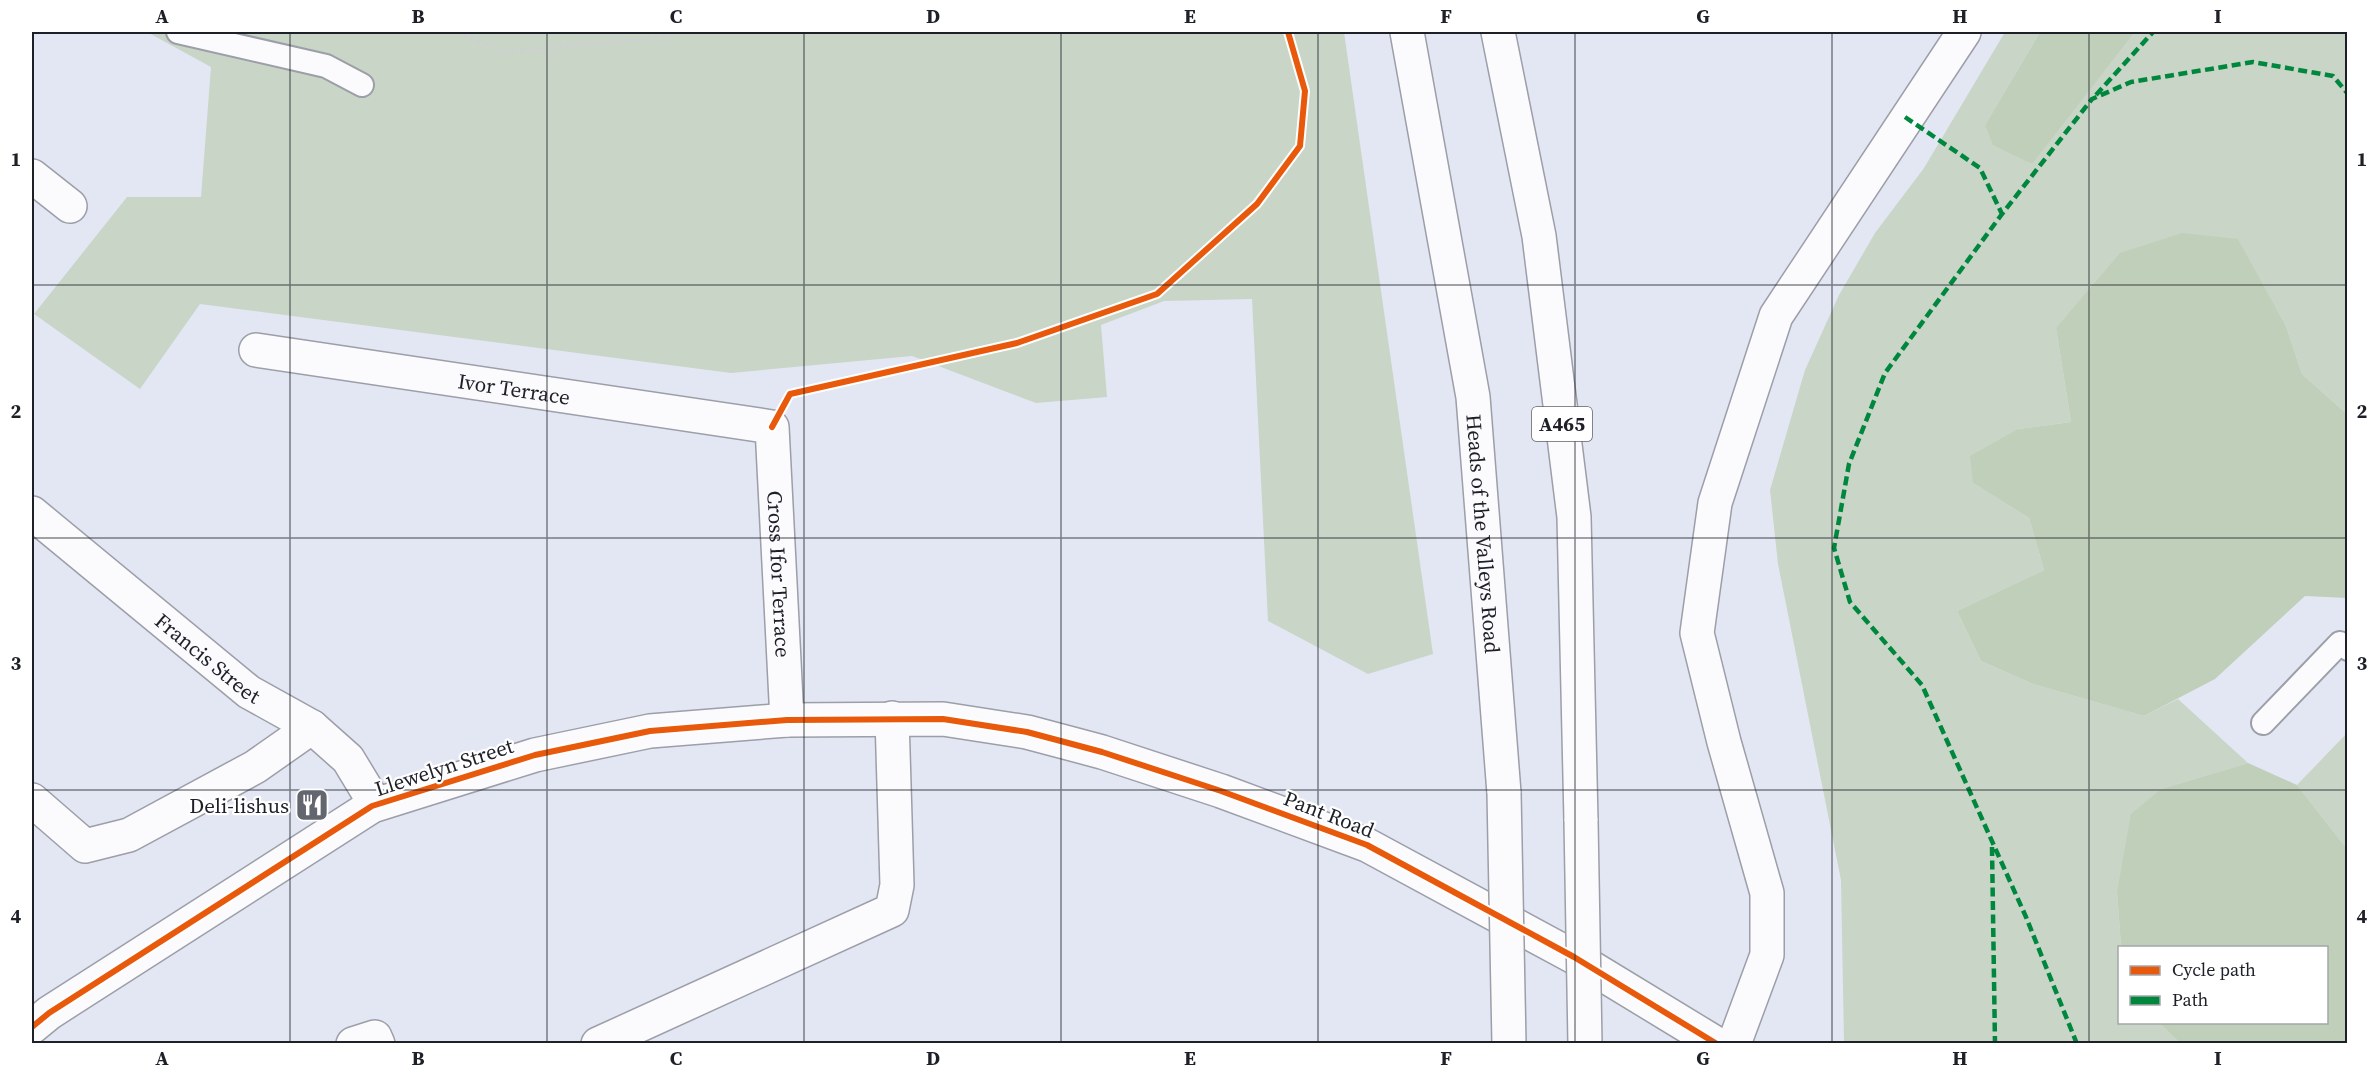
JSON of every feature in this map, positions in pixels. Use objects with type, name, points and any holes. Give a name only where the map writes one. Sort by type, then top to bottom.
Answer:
[{"type":"main road","name":"Heads of the Valleys Road","points":[[1407,32],[1473,397],[1504,793],[1509,1044]]},
{"type":"main road","name":"A465","points":[[1498,32],[1539,236],[1574,517],[1585,1044]]},
{"type":"main road","points":[[1734,1044],[1767,955],[1767,893],[1724,742],[1697,633],[1715,503],[1776,316],[1964,32]]},
{"type":"main road","points":[[32,176],[70,206]]},
{"type":"main road","name":"Ivor Terrace","points":[[256,350],[772,427]]},
{"type":"main road","name":"Cross Ifor Terrace","points":[[772,427],[787,720]]},
{"type":"main road","name":"Francis Street","points":[[32,513],[249,692],[312,727],[348,759],[368,792],[372,806]]},
{"type":"main road","points":[[598,1044],[892,910],[897,885],[892,718]]},
{"type":"main road","name":"Llewelyn Street","points":[[32,1028],[49,1013],[372,806],[535,755],[650,731],[787,720],[892,718]]},
{"type":"main road","name":"Pant Road","points":[[892,718],[943,719],[986,724],[1102,752],[1221,791],[1367,845],[1574,957],[1717,1044]]},
{"type":"main road","points":[[32,800],[85,846],[108,842],[129,835],[255,767],[312,727]]},
{"type":"main road","points":[[353,1044],[375,1037],[378,1044]]},
{"type":"lane","points":[[178,32],[326,66],[362,85]]},
{"type":"lane","points":[[2263,723],[2340,643],[2348,649]]},
{"type":"path","points":[[458,32],[503,52],[665,38],[676,32]]},
{"type":"green space","points":[[147,32],[1344,32],[1433,654],[1368,674],[1268,621],[1252,299],[1164,301],[1101,325],[1107,397],[1036,403],[912,356],[731,373],[200,304],[140,389],[34,314],[127,197],[201,197],[211,67]]},
{"type":"green space","points":[[2005,32],[2040,32],[1985,125],[2031,164],[2135,32],[2347,32],[2347,414],[2302,374],[2286,326],[2238,240],[2056,328],[2071,422],[2018,429],[1973,483],[2029,518],[2044,570],[1957,611],[1981,661],[2033,684],[2144,716],[2178,699],[2248,763],[2161,789],[2117,892],[2121,946],[2118,946],[2118,1024],[2160,1024],[2180,1043],[1844,1043],[1841,880],[1778,564],[1770,490],[1805,370],[1839,295],[1875,233],[1924,168]]},
{"type":"green space","points":[[2040,32],[2135,32],[2032,164],[1993,145],[1985,125]]},
{"type":"green space","points":[[2182,233],[2238,239],[2286,326],[2302,374],[2347,414],[2347,598],[2305,596],[2215,679],[2144,716],[2033,684],[1981,661],[1957,611],[2044,570],[2029,518],[1973,483],[1970,456],[2018,429],[2071,422],[2056,328],[2120,253]]},
{"type":"green space","points":[[2347,733],[2347,849],[2297,785]]},
{"type":"green space","points":[[2248,763],[2297,785],[2347,849],[2347,1043],[2180,1043],[2160,1024],[2328,1024],[2328,946],[2121,946],[2117,892],[2131,814],[2161,789]]},
{"type":"marked path","points":[[2096,95],[2153,32]]},
{"type":"marked path","points":[[2077,1044],[2026,917],[1922,685],[1850,602],[1834,548],[1849,464],[1885,373],[2002,214],[2092,99],[2131,82],[2253,62],[2333,76],[2348,94]]},
{"type":"marked path","points":[[1905,117],[1980,168],[2002,214]]},
{"type":"marked path","points":[[1992,847],[1995,1044]]},
{"type":"cycle path","points":[[772,427],[790,394],[1017,343],[1157,294],[1257,204],[1300,146],[1305,91],[1288,32]]},
{"type":"cycle path","points":[[32,1027],[49,1013],[372,806],[535,755],[650,731],[787,720],[943,719],[1027,732],[1102,752],[1221,791],[1367,845],[1574,957],[1717,1044]]},
{"type":"place","name":"Deli-lishus","points":[[312,805]]}]
